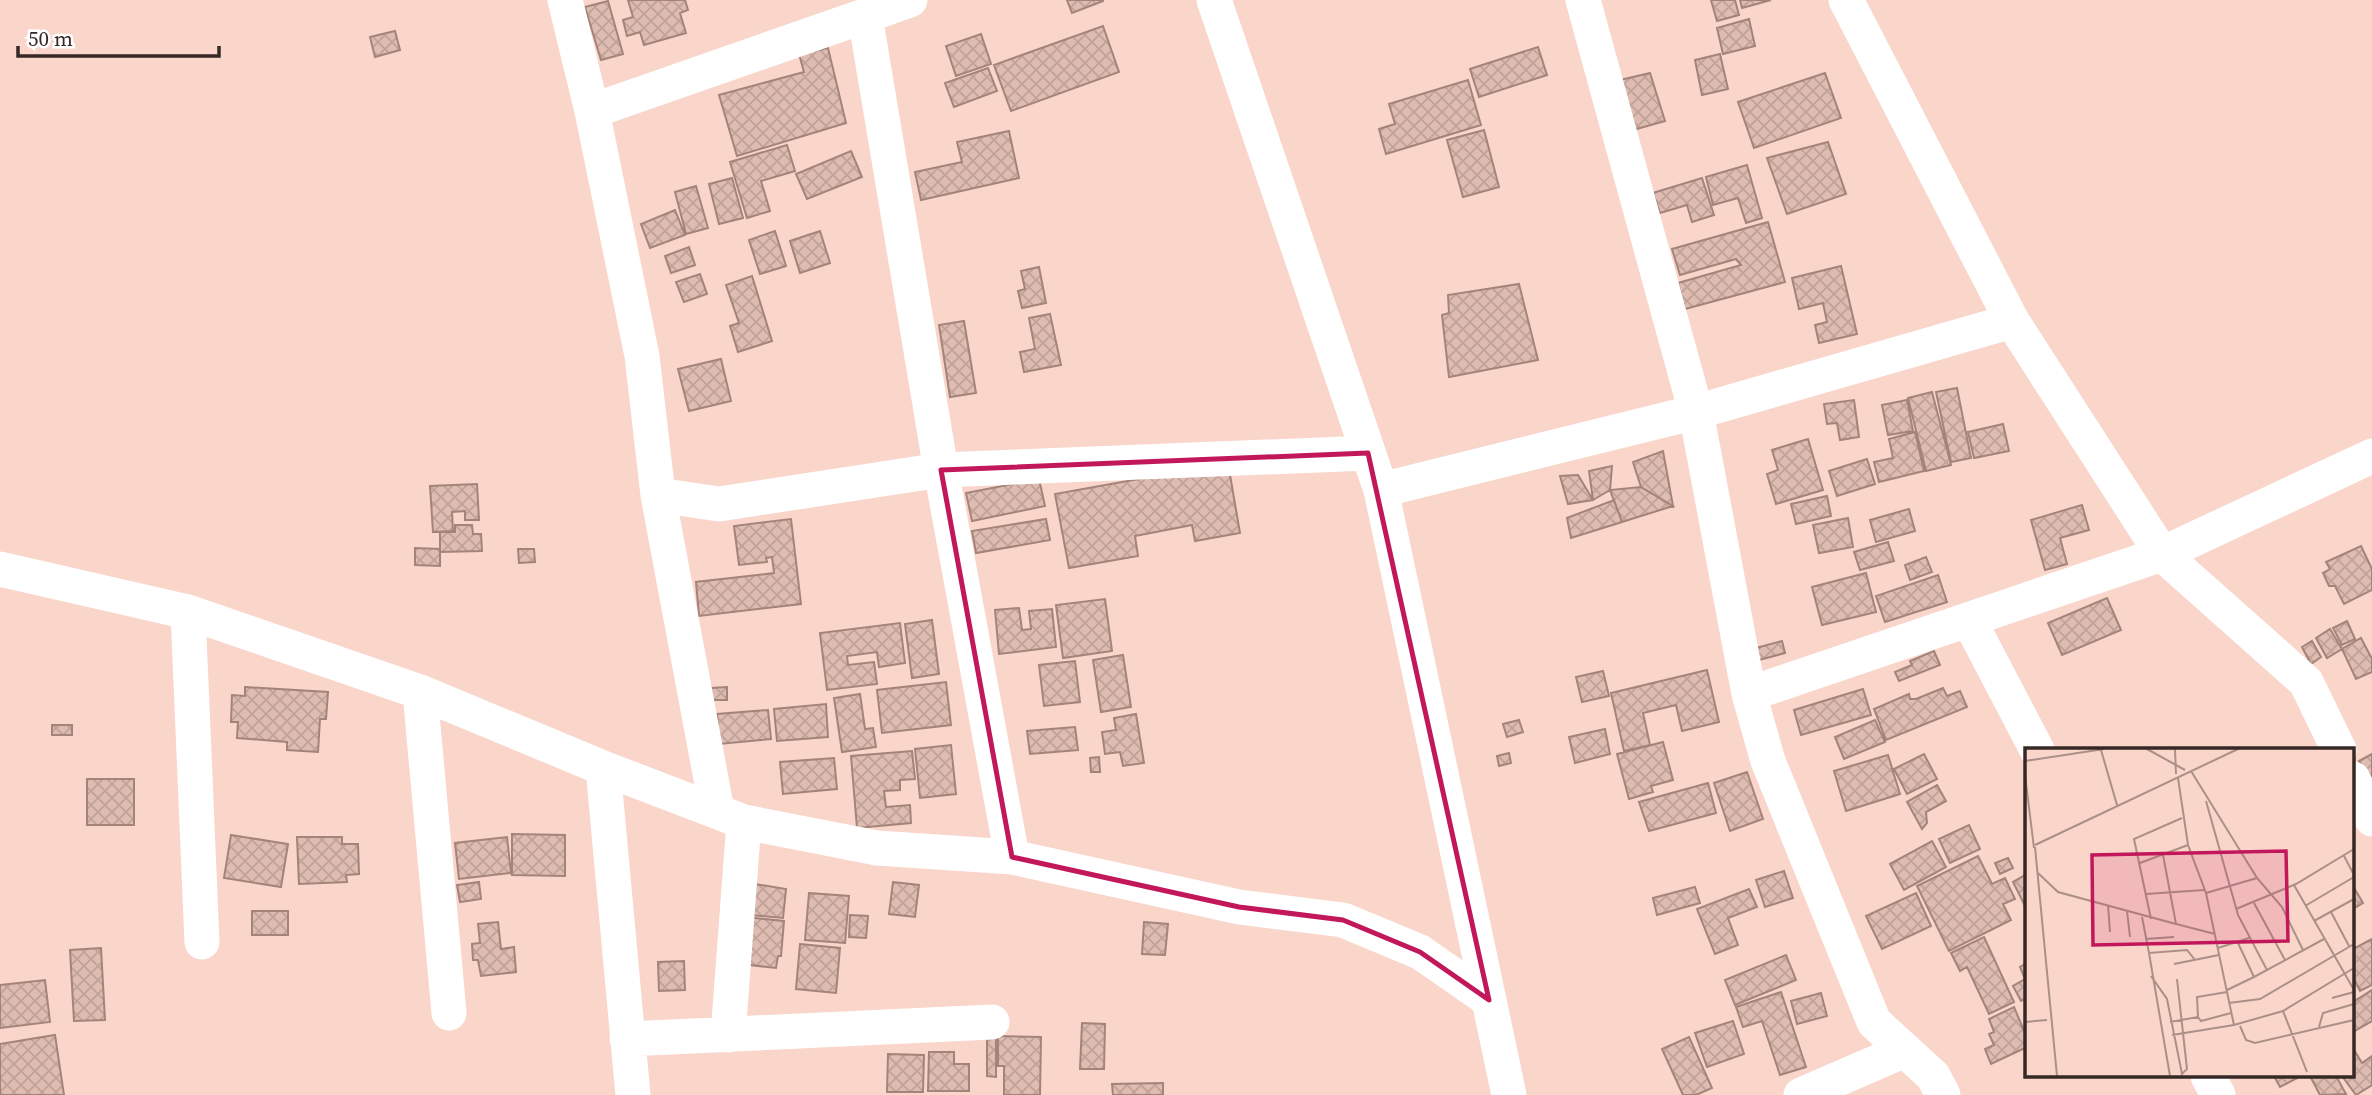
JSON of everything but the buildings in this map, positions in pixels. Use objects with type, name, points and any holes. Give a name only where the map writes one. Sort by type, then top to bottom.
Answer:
[{"type":"street","points":[[565,0],[592,111],[642,356],[658,495],[731,816],[728,1035]]},
{"type":"street","points":[[592,111],[910,0]]},
{"type":"street","points":[[1214,0],[1381,490],[1509,1095]]},
{"type":"street","points":[[1583,0],[1696,412],[1749,694],[1768,761],[1874,1022],[1933,1076],[1943,1095]]},
{"type":"street","points":[[1846,0],[2012,321],[2162,554],[2306,682],[2338,748]]},
{"type":"street","points":[[865,16],[941,470],[1012,857]]},
{"type":"street","points":[[1381,490],[1696,412],[2012,321]]},
{"type":"street","points":[[658,495],[719,504],[941,470],[1368,453]]},
{"type":"street","points":[[1749,694],[1970,622],[2162,554],[2372,456]]},
{"type":"street","points":[[0,569],[188,612],[420,692],[603,768],[731,816],[877,848],[1012,857],[1240,907],[1343,920],[1420,952],[1489,1000]]},
{"type":"street","points":[[188,612],[202,942]]},
{"type":"street","points":[[1970,622],[2036,748]]},
{"type":"street","points":[[420,692],[449,1013]]},
{"type":"street","points":[[603,768],[633,1095]]},
{"type":"street","points":[[2354,781],[2372,819]]},
{"type":"street","points":[[628,1039],[992,1022]]},
{"type":"street","points":[[1801,1095],[1905,1050]]},
{"type":"street","points":[[2209,1078],[2218,1095]]},
{"type":"highlighted area","points":[[1368,453],[1489,1000],[1420,952],[1343,920],[1239,907],[1012,857],[941,470]]}]
